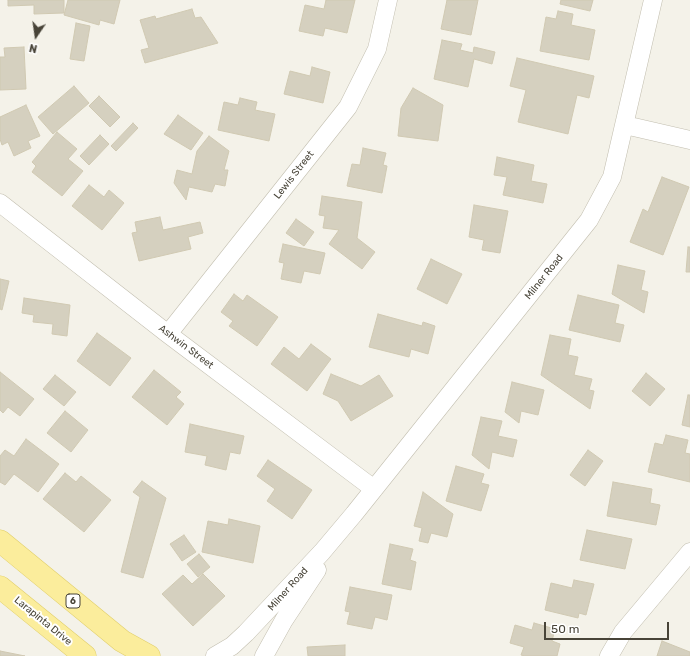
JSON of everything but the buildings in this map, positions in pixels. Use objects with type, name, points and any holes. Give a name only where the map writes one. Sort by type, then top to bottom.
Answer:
[{"type":"main road","name":"6","points":[[0,541],[122,641],[149,656]]},
{"type":"main road","name":"Larapinta Drive","points":[[0,587],[85,656]]},
{"type":"street","name":"Lewis Street","points":[[168,334],[348,107],[377,49],[388,0]]},
{"type":"street","name":"Milner Road","points":[[215,656],[232,646],[266,615],[354,514],[589,220],[612,177],[654,0]]},
{"type":"street","points":[[625,125],[690,140]]},
{"type":"street","name":"Ashwin Street","points":[[0,203],[168,334],[374,490]]},
{"type":"street","name":"Milner Road","points":[[264,656],[284,620],[354,514]]},
{"type":"street","points":[[609,656],[624,632],[690,553]]}]
